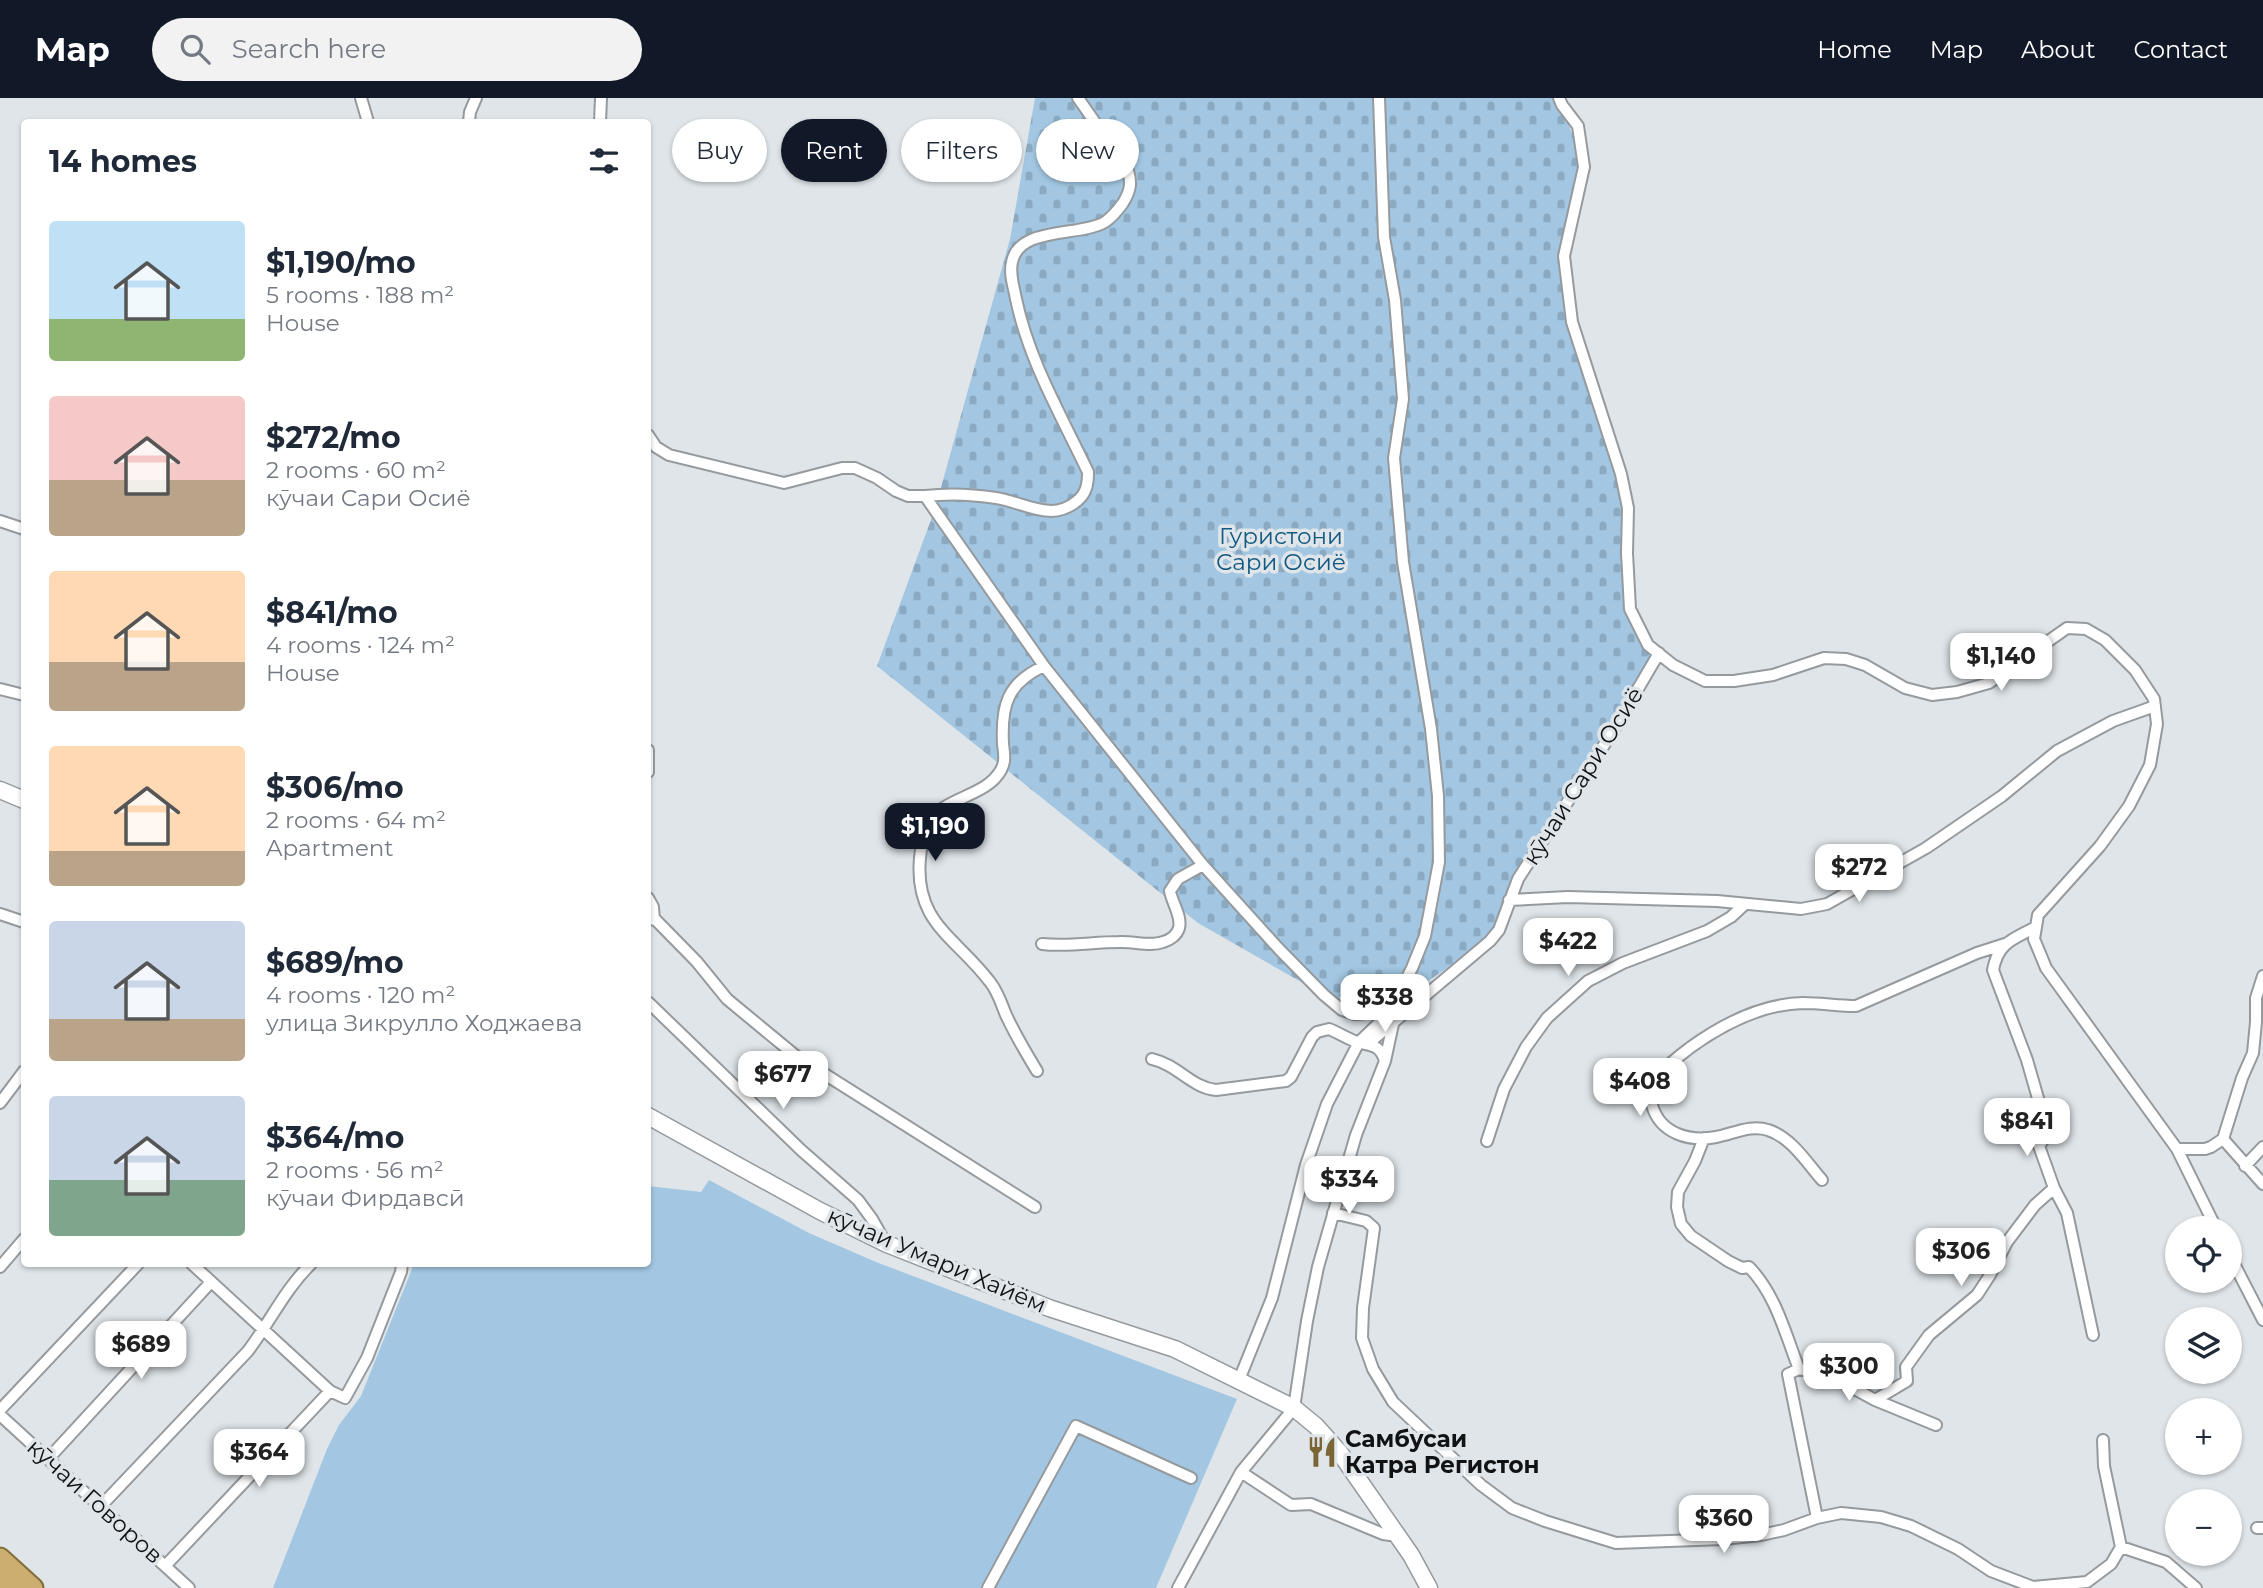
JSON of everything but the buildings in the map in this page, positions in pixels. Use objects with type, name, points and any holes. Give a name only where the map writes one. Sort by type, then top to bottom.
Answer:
[{"type":"highway","points":[[0,1558],[33,1588]]},
{"type":"highway","points":[[0,1576],[13,1588]]},
{"type":"main road","points":[[0,790],[21,799]]},
{"type":"main road","name":"кӯчаи Умари Хайём","points":[[651,1118],[808,1205],[887,1244],[1049,1308],[1175,1349],[1294,1408],[1316,1426],[1340,1453],[1411,1555],[1429,1588]]},
{"type":"street","points":[[361,98],[367,119]]},
{"type":"street","points":[[469,119],[476,98]]},
{"type":"street","points":[[600,119],[601,98]]},
{"type":"street","points":[[651,440],[656,447],[669,455],[784,484],[842,468],[855,468],[908,496],[969,494],[1002,499],[1055,513],[1067,509],[1081,498],[1088,485],[1088,472],[1031,351],[1011,274],[1012,261],[1021,246],[1034,238],[1091,228],[1103,223],[1112,217],[1130,189],[1131,180],[1127,168],[1078,98]]},
{"type":"street","points":[[1364,1043],[1393,1005],[1425,936],[1439,862],[1438,796],[1431,729],[1403,562],[1396,484],[1394,458],[1403,399],[1395,300],[1384,237],[1379,98]]},
{"type":"street","points":[[1559,98],[1578,126],[1584,167],[1564,256],[1573,323],[1621,474],[1628,508],[1630,609],[1648,645],[1673,665],[1705,681],[1734,681],[1773,675],[1824,659],[1846,659],[1865,665],[1905,688],[1932,695],[1958,692],[1989,683],[2067,628],[2086,629],[2105,640],[2135,670],[2154,699],[2157,724],[2150,765],[2129,806],[2100,846],[2038,915],[2034,939],[2046,968],[2177,1149],[2210,1216]]},
{"type":"street","points":[[925,495],[1044,666],[1203,865],[1314,986],[1342,1010],[1355,1014],[1393,1005]]},
{"type":"street","points":[[0,521],[21,528]]},
{"type":"street","name":"кӯчаи Сари Осиё","points":[[1239,1380],[1272,1298],[1306,1165],[1323,1116],[1364,1043],[1394,1024],[1490,941],[1499,930],[1518,879],[1615,728],[1659,653]]},
{"type":"street","points":[[1037,1071],[991,982],[931,917],[921,896],[918,879],[921,846],[927,825],[935,814],[947,805],[994,780],[1004,761],[1004,707],[1017,684],[1029,673],[1044,666]]},
{"type":"street","points":[[0,689],[21,694]]},
{"type":"street","name":"кӯчаи Сари Осиё","points":[[1509,900],[1568,897],[1745,904],[1801,909],[1827,904],[1926,848],[2002,796],[2057,751],[2113,721],[2155,706]]},
{"type":"street","points":[[1042,944],[1065,946],[1116,942],[1162,943],[1173,938],[1178,930],[1179,919],[1170,891],[1178,879],[1203,865]]},
{"type":"street","points":[[1487,1141],[1504,1089],[1526,1047],[1547,1018],[1588,981],[1623,963],[1707,931],[1731,917],[1745,904]]},
{"type":"street","points":[[0,914],[21,921]]},
{"type":"street","points":[[651,916],[697,962],[727,999],[796,1056],[1035,1207]]},
{"type":"street","points":[[1822,1180],[1788,1142],[1768,1129],[1744,1129],[1715,1138],[1683,1137],[1674,1133],[1660,1122],[1651,1103],[1653,1086],[1674,1060],[1739,1018],[1779,1006],[1804,1003],[1856,1006],[1977,953],[2005,944],[2036,927]]},
{"type":"street","points":[[2005,944],[1996,956],[1993,970],[2026,1060],[2048,1133],[2039,1146],[2054,1188],[2067,1213],[2093,1335]]},
{"type":"street","points":[[2177,1149],[2205,1149],[2223,1139],[2242,1078],[2253,1053],[2256,998],[2263,976]]},
{"type":"street","points":[[651,1005],[801,1150],[858,1200],[887,1244]]},
{"type":"street","points":[[1178,1588],[1241,1472],[1294,1408],[1318,1267],[1356,1135],[1385,1061],[1394,1024]]},
{"type":"street","points":[[1152,1059],[1167,1062],[1200,1086],[1216,1090],[1286,1081],[1291,1077],[1312,1037],[1329,1029],[1378,1049],[1385,1061]]},
{"type":"street","points":[[0,1103],[21,1076]]},
{"type":"street","points":[[1704,1138],[1678,1192],[1677,1207],[1681,1224],[1691,1236],[1728,1261],[1742,1268],[1749,1267],[1759,1278],[1778,1312],[1799,1369]]},
{"type":"street","points":[[2223,1139],[2263,1184]]},
{"type":"street","points":[[2245,1166],[2263,1147]]},
{"type":"street","points":[[1875,1400],[1907,1381],[1906,1367],[1929,1335],[1977,1295],[2007,1242],[2035,1205],[2054,1188]]},
{"type":"street","points":[[1333,1213],[1366,1221],[1374,1228],[1363,1308],[1362,1338],[1373,1369],[1393,1402],[1481,1485],[1512,1507],[1545,1521],[1616,1543],[1761,1535],[1841,1513],[1881,1517],[1911,1526],[1958,1549],[1991,1571],[2033,1587],[2087,1582],[2111,1564],[2121,1547],[2104,1466],[2103,1440]]},
{"type":"street","points":[[0,1267],[21,1242]]},
{"type":"street","points":[[0,1412],[135,1267]]},
{"type":"street","points":[[195,1267],[330,1391],[345,1398],[367,1358],[402,1267]]},
{"type":"street","points":[[100,1507],[248,1351],[288,1289],[308,1267]]},
{"type":"street","points":[[2242,1279],[2263,1320]]},
{"type":"street","points":[[48,1459],[211,1282]]},
{"type":"street","points":[[1817,1518],[1788,1374],[1799,1369],[1829,1375],[1875,1400],[1936,1425]]},
{"type":"street","points":[[166,1565],[330,1391]]},
{"type":"street","name":"кӯчаи Говоров","points":[[0,1412],[189,1588]]},
{"type":"street","points":[[988,1588],[1076,1426],[1191,1478]]},
{"type":"street","points":[[1241,1472],[1291,1505],[1311,1504],[1383,1534],[1396,1533]]},
{"type":"street","points":[[2121,1547],[2166,1562],[2196,1588]]},
{"type":"green space","name":"Гуристони Сари Осиё","points":[[1035,98],[1559,98],[1584,167],[1564,256],[1595,392],[1628,508],[1630,609],[1659,653],[1518,879],[1494,936],[1393,1005],[1324,995],[1198,923],[877,666],[935,509],[1010,239]]},
{"type":"green space","points":[[709,1180],[809,1233],[876,1262],[1237,1399],[1156,1588],[273,1588],[327,1449],[339,1425],[361,1396],[413,1267],[651,1267],[651,1186],[701,1192]]},
{"type":"place","name":"Самбусаи Катра Регистон","points":[[1322,1452]]}]
